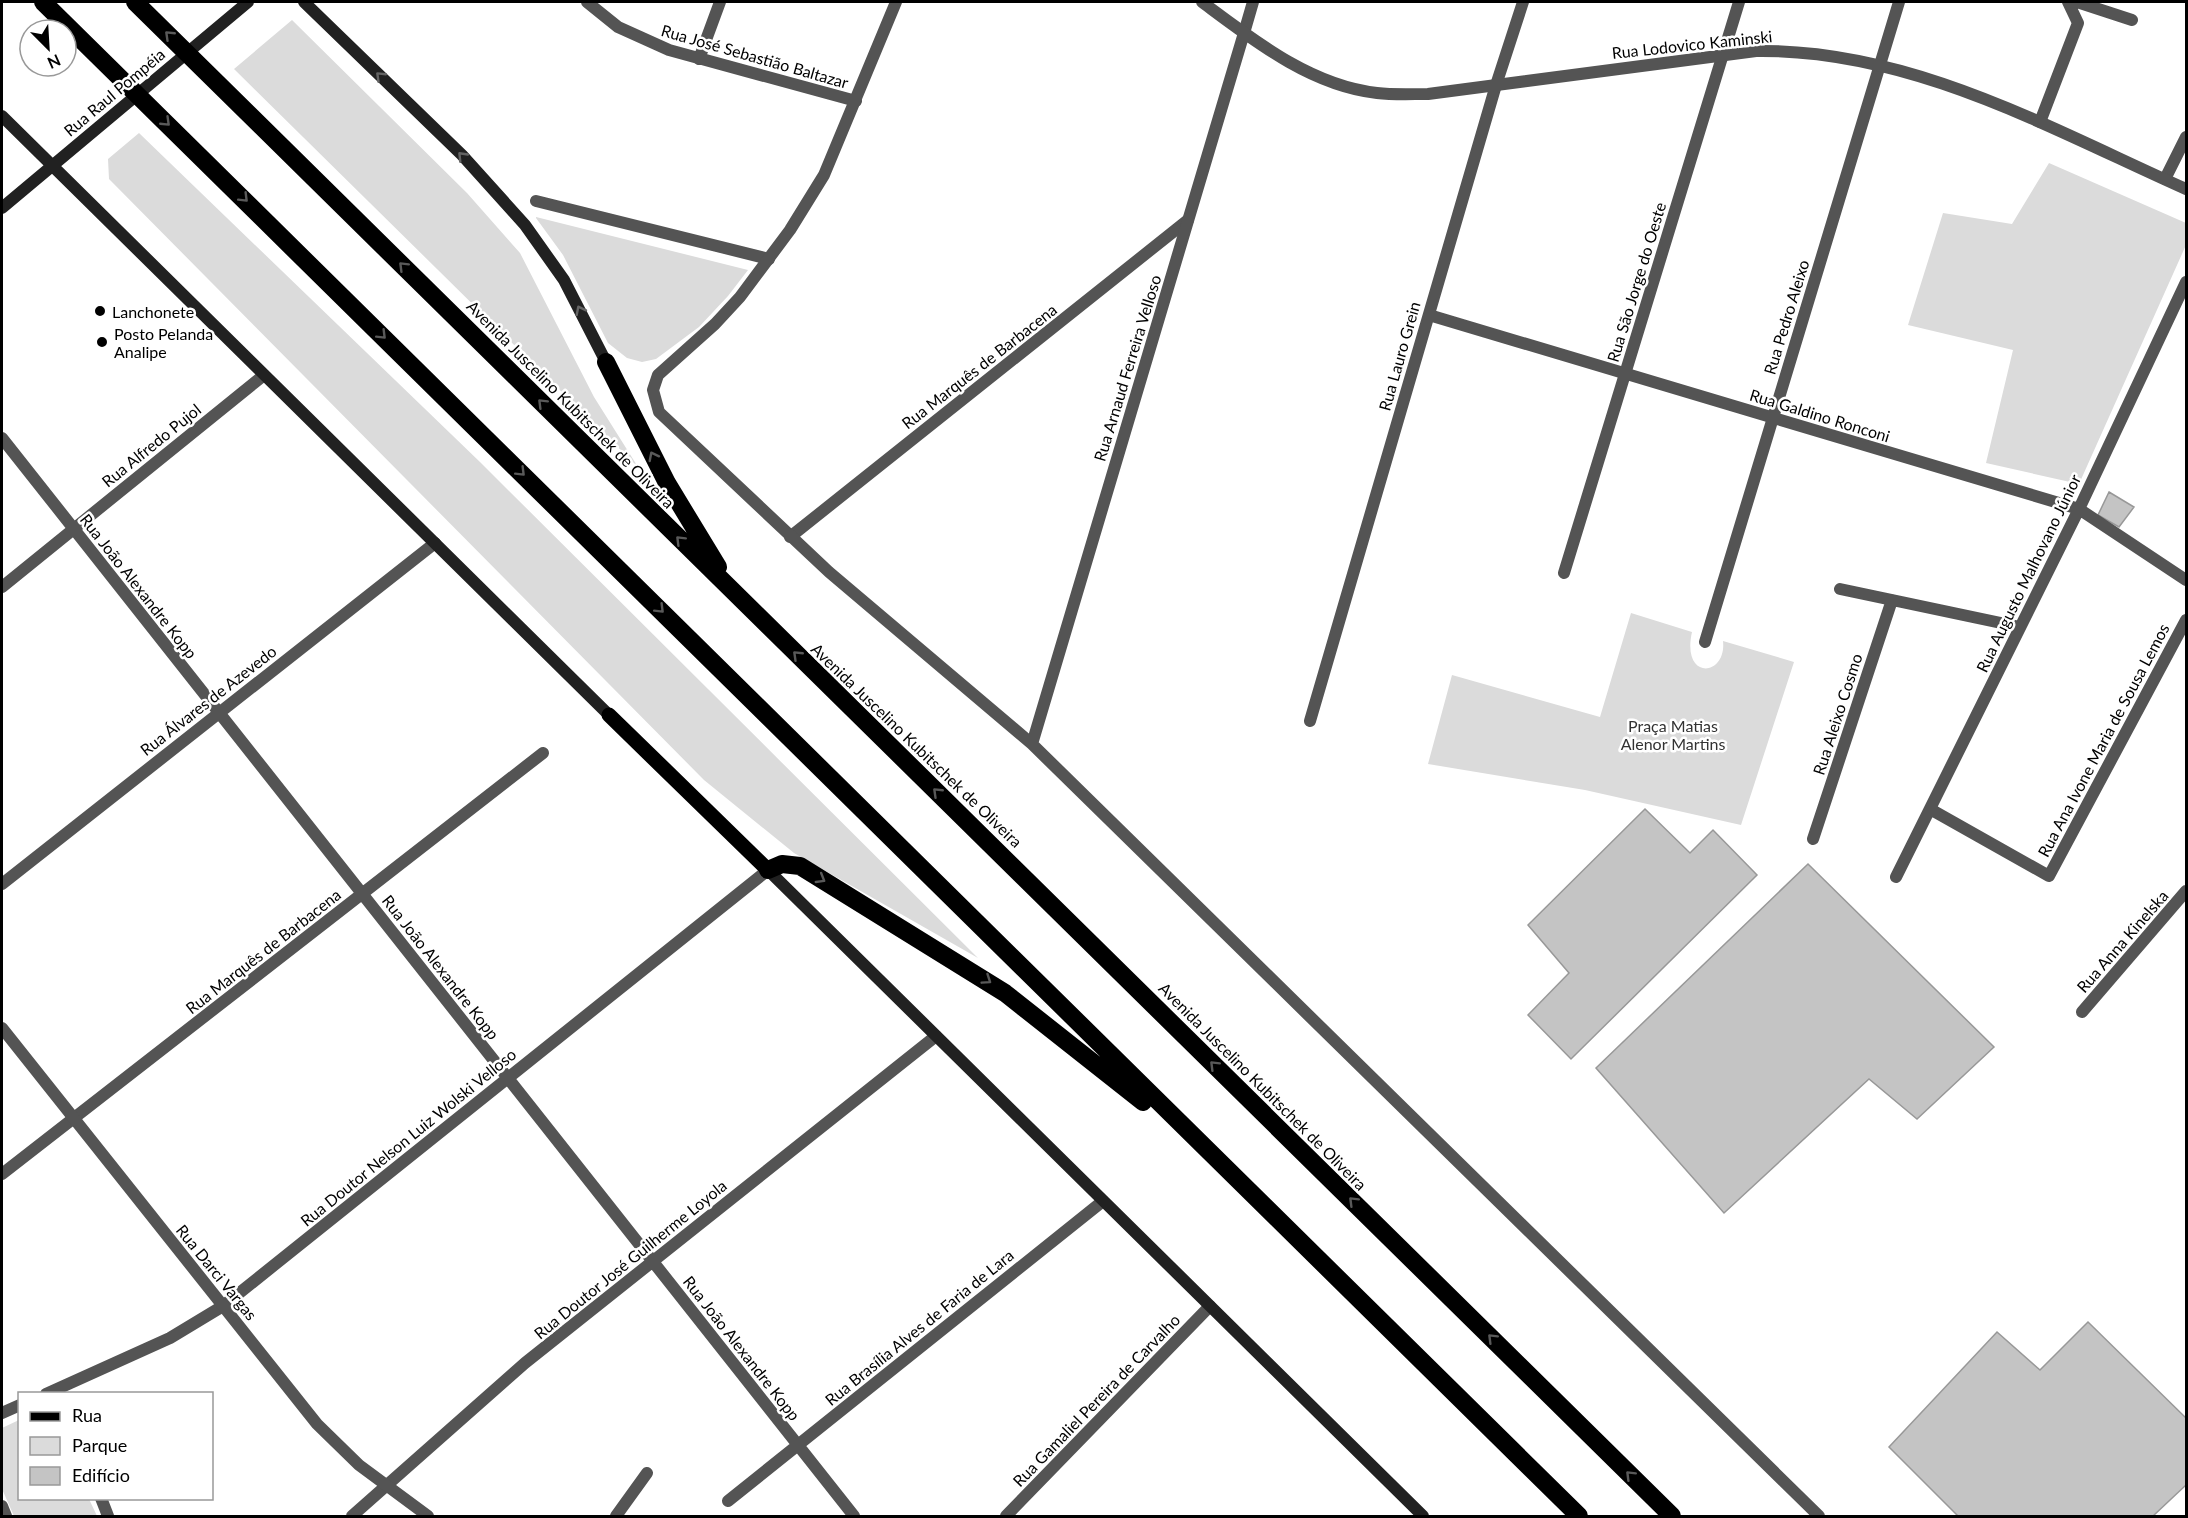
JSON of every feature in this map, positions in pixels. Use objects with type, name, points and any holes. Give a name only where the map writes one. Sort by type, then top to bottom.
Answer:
[{"type":"highway","points":[[43,2],[1579,1516]]},
{"type":"highway","name":"Avenida Juscelino Kubitschek de Oliveira","points":[[135,2],[1672,1516]]},
{"type":"highway","points":[[606,362],[678,502],[737,596]]},
{"type":"highway","points":[[768,870],[782,864],[800,866],[971,970],[1042,1020],[1222,1165]]},
{"type":"main road","name":"Rua Raul Pompéia","points":[[2,208],[248,2]]},
{"type":"main road","points":[[304,2],[462,155],[525,225],[564,280],[606,362]]},
{"type":"main road","points":[[2,116],[1423,1516]]},
{"type":"street","name":"Rua José Sebastião Baltazar","points":[[586,2],[618,27],[641,40],[699,59],[856,101]]},
{"type":"street","points":[[699,59],[720,2]]},
{"type":"street","points":[[896,2],[824,175],[770,259],[727,312],[658,375],[653,390],[659,412],[790,537],[864,603],[1032,744],[1819,1516]]},
{"type":"street","name":"Rua Lodovico Kaminski","points":[[1202,2],[1244,33],[1291,63],[1323,77],[1375,93],[1428,94],[1723,53],[1773,50],[1811,52],[1880,65],[1949,86],[2040,122],[2187,189]]},
{"type":"street","name":"Rua Arnaud Ferreira Velloso","points":[[1032,744],[1253,2]]},
{"type":"street","name":"Rua Lauro Grein","points":[[1310,722],[1496,85],[1523,2]]},
{"type":"street","name":"Rua São Jorge do Oeste","points":[[1564,573],[1739,2]]},
{"type":"street","name":"Rua Pedro Aleixo","points":[[1705,642],[1899,2]]},
{"type":"street","points":[[2040,122],[2078,23],[2068,2]]},
{"type":"street","points":[[2077,2],[2132,20]]},
{"type":"street","points":[[2165,179],[2187,137]]},
{"type":"street","points":[[536,201],[770,259]]},
{"type":"street","name":"Rua Marquês de Barbacena","points":[[790,537],[1188,220]]},
{"type":"street","name":"Rua Augusto Malhovano Júnior","points":[[1896,877],[2079,509],[2187,282]]},
{"type":"street","name":"Rua Galdino Ronconi","points":[[1429,315],[2079,509],[2187,580]]},
{"type":"street","name":"Rua Alfredo Pujol","points":[[2,587],[264,375]]},
{"type":"street","name":"Rua João Alexandre Kopp","points":[[2,438],[854,1516]]},
{"type":"street","name":"Rua Álvares de Azevedo","points":[[2,884],[435,543]]},
{"type":"street","points":[[1840,589],[2020,627]]},
{"type":"street","name":"Rua Aleixo Cosmo","points":[[1813,839],[1892,600]]},
{"type":"street","name":"Rua Ana Ivone Maria de Sousa Lemos","points":[[1930,809],[2049,876],[2187,620]]},
{"type":"street","name":"Rua Marquês de Barbacena","points":[[2,1174],[543,753]]},
{"type":"street","name":"Rua Doutor Nelson Luiz Wolski Velloso","points":[[53,1392],[180,1333],[223,1306],[768,870]]},
{"type":"street","name":"Rua Anna Kinelska","points":[[2082,1012],[2187,891]]},
{"type":"street","name":"Rua Darci Vargas","points":[[2,1028],[317,1424],[386,1486],[428,1516]]},
{"type":"street","name":"Rua Doutor José Guilherme Loyola","points":[[352,1516],[496,1387],[936,1036]]},
{"type":"street","name":"Rua Brasília Alves de Faria de Lara","points":[[728,1501],[1103,1201]]},
{"type":"street","name":"Rua Gamaliel Pereira de Carvalho","points":[[1006,1516],[1210,1306]]},
{"type":"street","points":[[2,1413],[18,1406]]},
{"type":"street","points":[[616,1516],[647,1473]]},
{"type":"street","points":[[102,1500],[108,1516]]},
{"type":"street","points":[[2,1506],[6,1516]]},
{"type":"green space","points":[[292,20],[467,193],[520,253],[594,397],[638,467],[234,69]]},
{"type":"green space","points":[[139,133],[480,462],[978,958],[794,853],[704,780],[109,179],[108,159]]},
{"type":"green space","points":[[2049,163],[2186,223],[2186,245],[2079,484],[1986,463],[2013,350],[1908,325],[1943,213],[2012,224]]},
{"type":"green space","points":[[536,218],[748,270],[699,327],[656,359],[642,362],[627,358],[608,343],[563,255]]},
{"type":"green space","name":"Praça Matias Alenor Martins","points":[[1631,613],[1692,632],[1690,648],[1698,666],[1712,667],[1718,662],[1722,653],[1723,641],[1794,662],[1741,825],[1585,790],[1428,764],[1452,675],[1600,717]]},
{"type":"green space","points":[[18,1420],[18,1500],[89,1500],[97,1516],[14,1516],[2,1489],[2,1428]]},
{"type":"building","points":[[2109,492],[2134,507],[2119,527],[2098,515]]},
{"type":"building","points":[[1645,809],[1690,853],[1713,830],[1757,875],[1571,1059],[1528,1015],[1569,973],[1528,925]]},
{"type":"building","points":[[1808,864],[1994,1047],[1917,1119],[1869,1079],[1724,1213],[1596,1068]]},
{"type":"building","points":[[2088,1322],[2186,1418],[2186,1485],[2153,1516],[1958,1516],[1889,1447],[1997,1332],[2040,1370]]},
{"type":"place","name":"Lanchonete","points":[[100,311]]},
{"type":"place","name":"Posto Pelanda Analipe","points":[[102,342]]}]
